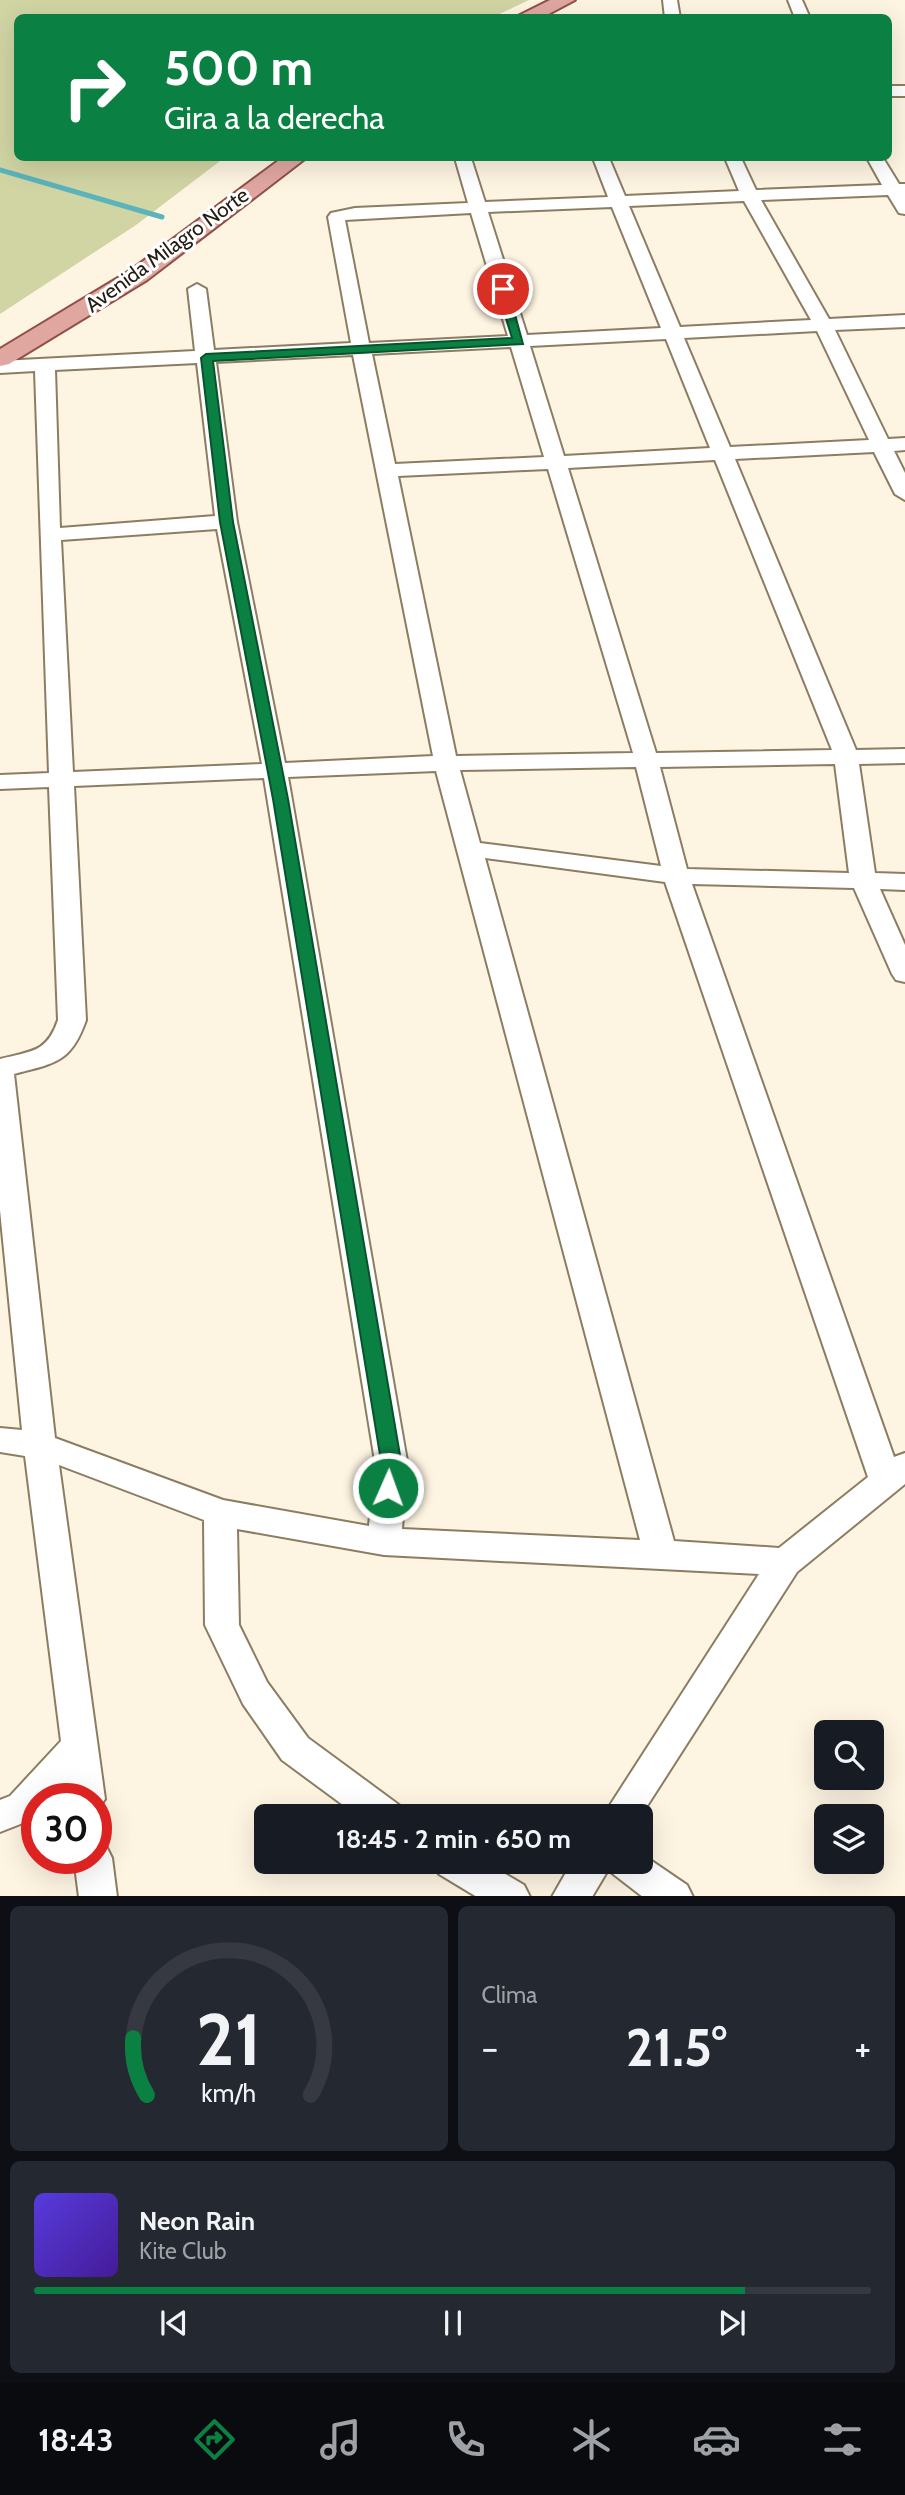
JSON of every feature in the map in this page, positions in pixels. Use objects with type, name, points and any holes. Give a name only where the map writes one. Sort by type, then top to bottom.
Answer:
[{"type":"main road","points":[[536,14],[574,2]]},
{"type":"main road","points":[[556,14],[574,2]]},
{"type":"main road","name":"Avenida Milagro Norte","points":[[0,341],[125,264],[264,161]]},
{"type":"main road","name":"Avenida Milagro Norte","points":[[0,359],[139,275],[291,161]]},
{"type":"street","points":[[464,161],[646,759],[676,876],[895,1474],[785,1562],[629,1804]]},
{"type":"street","points":[[602,161],[846,755],[863,880],[905,974]]},
{"type":"street","points":[[734,161],[750,195],[824,326],[905,495]]},
{"type":"street","points":[[877,161],[899,189],[905,209]]},
{"type":"street","points":[[661,1554],[446,763],[385,471],[336,225],[337,217],[355,213],[899,189]]},
{"type":"street","points":[[197,289],[226,522],[275,771],[391,1461],[384,1542]]},
{"type":"street","points":[[0,367],[46,367],[61,362],[206,358],[905,321]]},
{"type":"street","points":[[46,367],[43,376],[49,536],[72,1020],[64,1043],[48,1056],[0,1070],[40,1445],[85,1783]]},
{"type":"street","points":[[385,471],[905,444]]},
{"type":"street","points":[[49,536],[226,522]]},
{"type":"street","points":[[0,782],[446,763],[905,756]]},
{"type":"street","points":[[470,849],[676,876],[905,882]]},
{"type":"street","points":[[0,1440],[40,1445],[220,1513],[384,1542],[785,1562]]},
{"type":"street","points":[[220,1513],[222,1625],[255,1693],[295,1749],[370,1804]]},
{"type":"street","points":[[0,1816],[23,1807],[81,1744]]},
{"type":"street","points":[[95,1874],[97,1896]]},
{"type":"street","points":[[473,1874],[511,1896]]},
{"type":"street","points":[[571,1896],[585,1874]]},
{"type":"street","points":[[641,1874],[674,1896]]},
{"type":"green space","points":[[0,0],[529,0],[499,14],[14,14],[14,161],[220,161],[136,225],[0,314]]},
{"type":"waterway","points":[[0,170],[162,217]]},
{"type":"route","points":[[388,1488],[391,1461],[280,799],[226,522],[206,358],[519,341],[503,289]]}]
